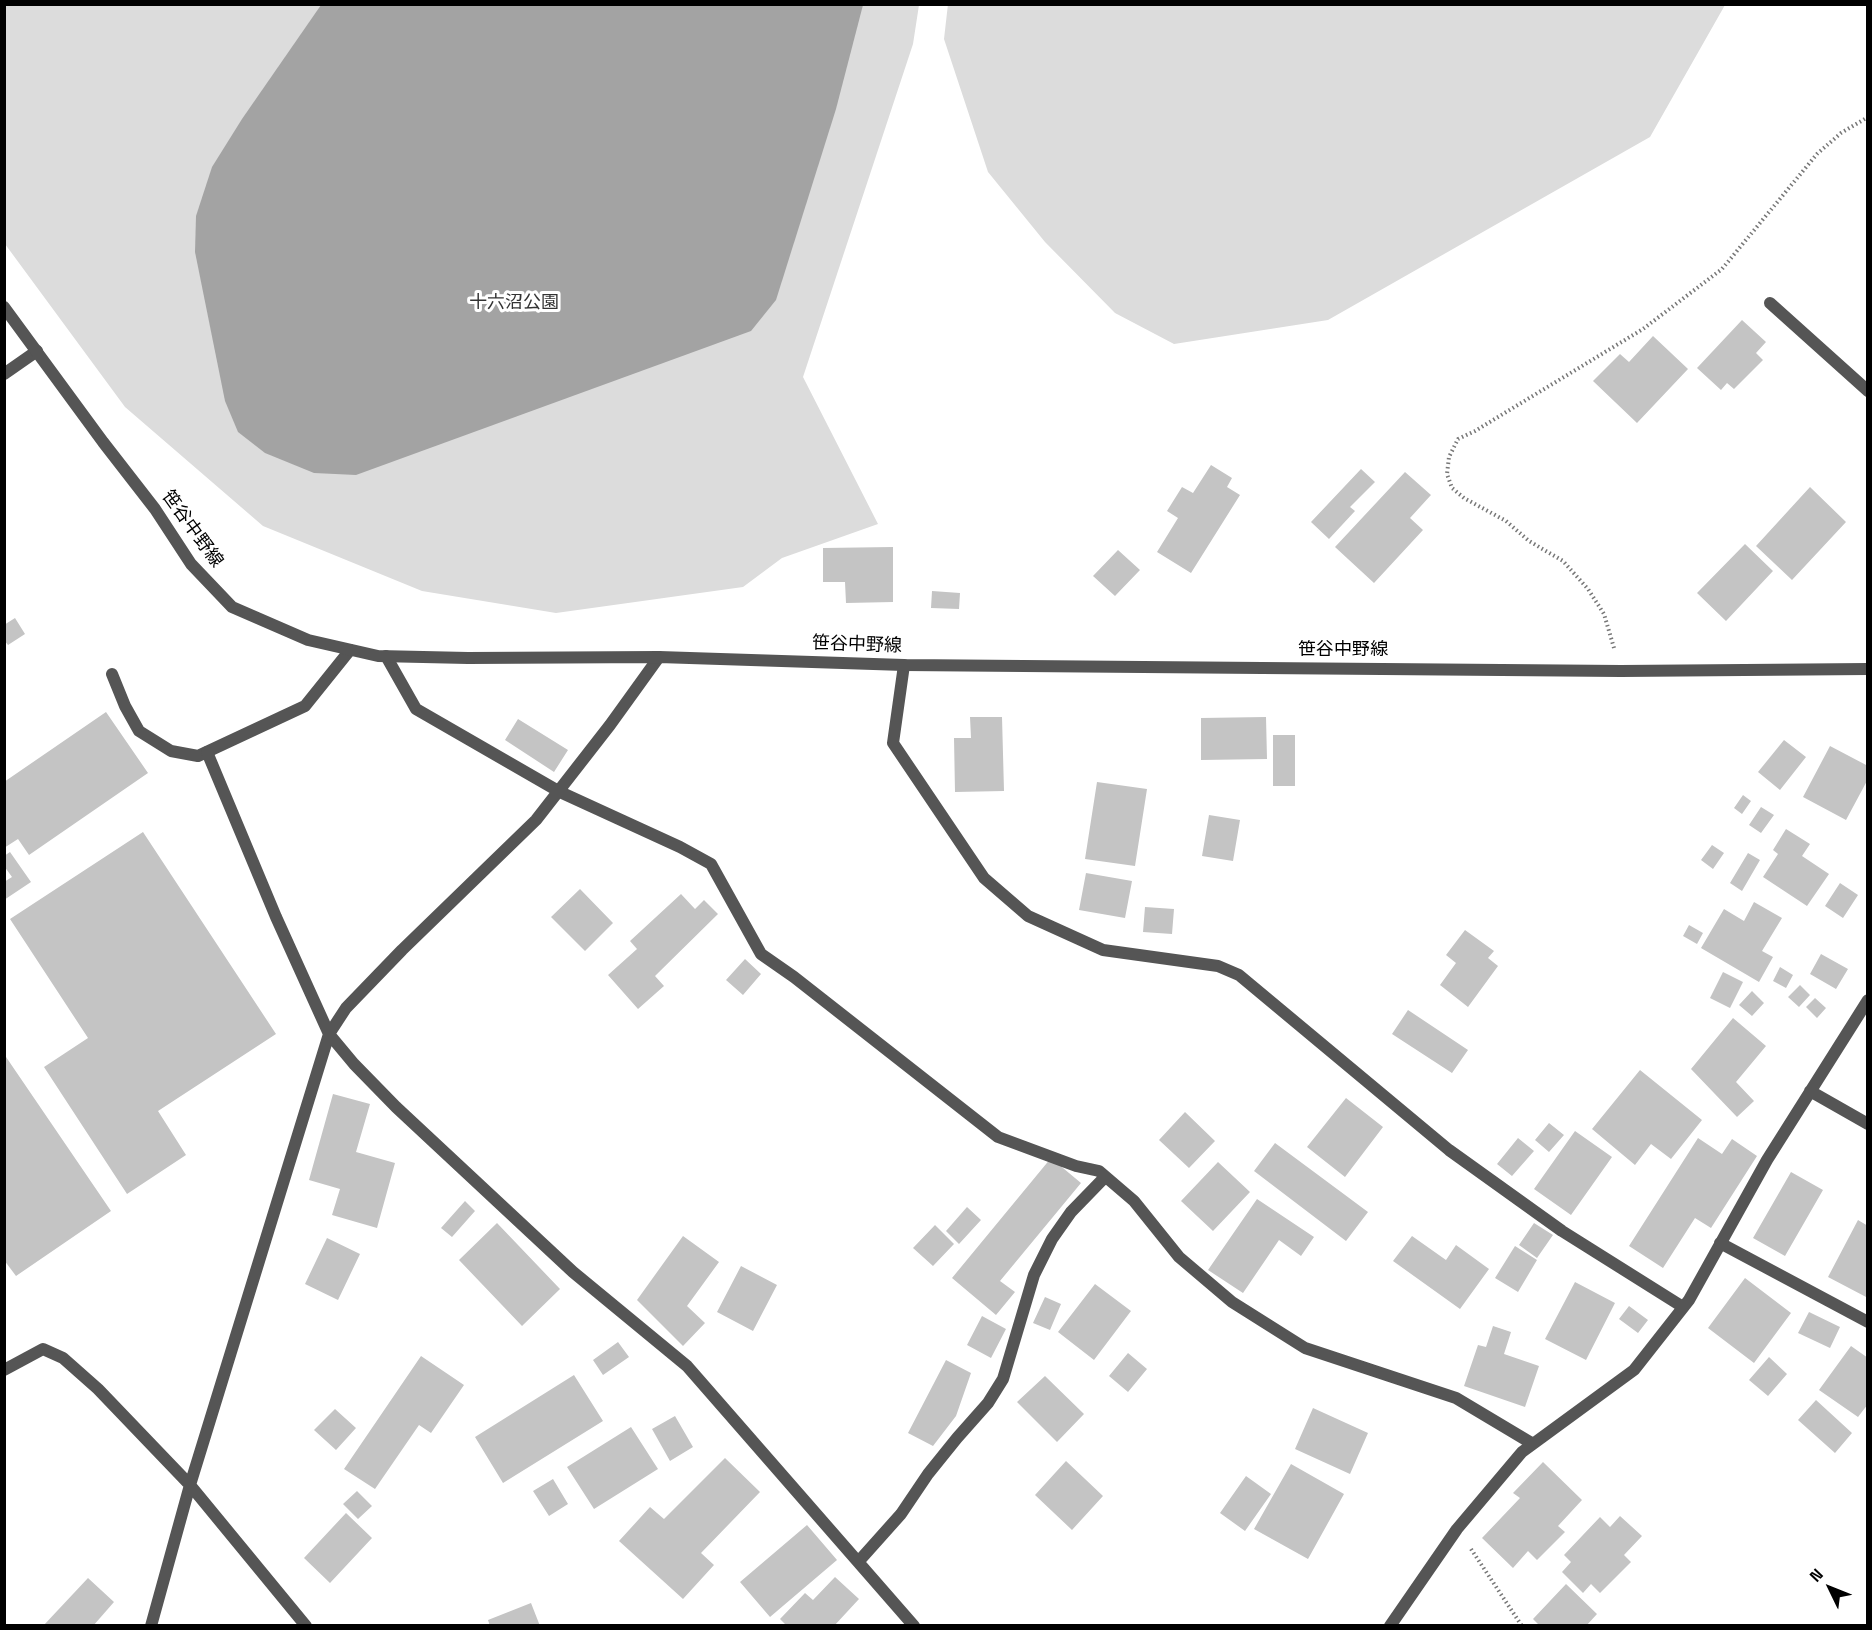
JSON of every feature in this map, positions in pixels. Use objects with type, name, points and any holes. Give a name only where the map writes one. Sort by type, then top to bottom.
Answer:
[{"type":"street","points":[[1770,303],[1868,391]]},
{"type":"street","name":"笹谷中野線","points":[[4,307],[155,509],[191,564],[232,607],[308,640],[350,650],[386,656],[659,657],[904,665],[1621,671],[1868,669]]},
{"type":"street","points":[[4,374],[37,351]]},
{"type":"street","points":[[112,674],[125,706],[139,731],[171,752],[198,756],[305,706],[350,650]]},
{"type":"street","points":[[386,656],[417,709],[560,792],[680,847],[711,864],[761,954],[794,977],[998,1137],[1076,1166],[1099,1171],[1134,1202],[1179,1257],[1232,1302],[1305,1348],[1456,1398],[1533,1444]]},
{"type":"street","points":[[151,1626],[190,1485],[329,1034],[346,1008],[402,950],[536,820],[560,792],[659,657]]},
{"type":"street","points":[[904,665],[893,743],[984,878],[1028,916],[1103,951],[1218,966],[1239,975],[1449,1150],[1562,1231],[1683,1307]]},
{"type":"street","points":[[207,752],[276,917],[329,1034],[354,1064],[396,1107],[573,1272],[687,1366],[914,1626]]},
{"type":"street","points":[[1390,1626],[1457,1529],[1522,1452],[1634,1370],[1683,1307],[1767,1160],[1868,1000]]},
{"type":"street","points":[[1810,1091],[1868,1125]]},
{"type":"street","points":[[859,1561],[902,1514],[928,1474],[988,1403],[1003,1378],[1034,1275],[1052,1239],[1071,1212],[1105,1177]]},
{"type":"street","points":[[1720,1243],[1868,1322]]},
{"type":"street","points":[[4,1370],[43,1349],[63,1358],[98,1389],[190,1485],[306,1626]]},
{"type":"path","points":[[1621,671],[1604,614],[1588,589],[1563,561],[1529,541],[1506,521],[1464,498],[1452,488],[1448,474],[1449,458],[1458,439],[1643,329],[1722,269],[1817,154],[1841,133],[1868,117]]},
{"type":"path","points":[[1457,1529],[1522,1626]]},
{"type":"green space","points":[[948,4],[1725,5],[1650,137],[1328,320],[1174,344],[1115,313],[1045,242],[988,172],[944,39]]},
{"type":"green space","name":"十六沼公園","points":[[4,5],[919,5],[913,44],[803,377],[878,524],[782,558],[743,587],[556,613],[422,591],[263,526],[125,407],[5,244]]},
{"type":"shaded area","points":[[321,5],[863,5],[836,109],[776,300],[751,331],[356,475],[314,473],[265,453],[238,432],[225,401],[195,252],[196,216],[212,167],[242,119]]},
{"type":"building","points":[[1742,320],[1766,342],[1756,353],[1763,360],[1734,389],[1727,383],[1721,390],[1697,368]]},
{"type":"building","points":[[1653,336],[1688,369],[1637,423],[1593,381],[1620,354],[1629,362]]},
{"type":"building","points":[[1211,465],[1232,478],[1227,487],[1240,495],[1191,573],[1157,552],[1178,518],[1167,511],[1182,487],[1193,493]]},
{"type":"building","points":[[1361,469],[1375,482],[1350,507],[1355,511],[1329,539],[1311,522]]},
{"type":"building","points":[[1405,472],[1431,495],[1410,518],[1423,530],[1374,583],[1335,547]]},
{"type":"building","points":[[1810,487],[1846,522],[1792,580],[1756,546]]},
{"type":"building","points":[[1745,544],[1773,571],[1726,621],[1697,593]]},
{"type":"building","points":[[893,547],[893,602],[846,603],[845,582],[823,582],[823,548]]},
{"type":"building","points":[[1118,550],[1140,570],[1115,596],[1093,576]]},
{"type":"building","points":[[932,591],[960,593],[959,609],[931,608]]},
{"type":"building","points":[[15,618],[25,634],[8,645],[4,640],[4,625]]},
{"type":"building","points":[[106,712],[148,773],[29,855],[18,839],[4,848],[4,782]]},
{"type":"building","points":[[970,717],[1002,717],[1004,791],[955,792],[954,738],[971,738]]},
{"type":"building","points":[[1266,717],[1267,759],[1201,760],[1201,718]]},
{"type":"building","points":[[518,719],[568,750],[554,772],[505,740]]},
{"type":"building","points":[[1273,735],[1295,735],[1295,786],[1273,786]]},
{"type":"building","points":[[1784,740],[1806,757],[1780,790],[1758,772]]},
{"type":"building","points":[[1830,746],[1868,766],[1868,779],[1846,820],[1803,797]]},
{"type":"building","points":[[1097,782],[1147,789],[1135,866],[1085,859]]},
{"type":"building","points":[[1743,795],[1751,801],[1742,814],[1734,808]]},
{"type":"building","points":[[1761,807],[1774,815],[1761,833],[1749,825]]},
{"type":"building","points":[[1209,815],[1240,820],[1233,861],[1202,856]]},
{"type":"building","points":[[1786,829],[1810,844],[1802,856],[1829,874],[1807,906],[1763,877],[1778,854],[1773,850]]},
{"type":"building","points":[[143,832],[276,1034],[158,1111],[186,1155],[127,1194],[44,1067],[88,1038],[10,919]]},
{"type":"building","points":[[1712,845],[1724,853],[1713,869],[1701,860]]},
{"type":"building","points":[[10,852],[31,882],[4,900],[4,882],[12,877],[4,866],[4,856]]},
{"type":"building","points":[[1748,853],[1760,860],[1742,891],[1730,883]]},
{"type":"building","points":[[1086,873],[1132,881],[1125,918],[1079,910]]},
{"type":"building","points":[[1840,883],[1858,895],[1843,918],[1825,906]]},
{"type":"building","points":[[580,889],[613,923],[585,951],[551,917]]},
{"type":"building","points":[[681,894],[695,909],[704,900],[718,914],[655,976],[664,986],[638,1009],[608,975],[637,949],[630,941]]},
{"type":"building","points":[[1754,902],[1782,918],[1762,951],[1773,957],[1759,982],[1701,948],[1724,909],[1744,921]]},
{"type":"building","points":[[1145,907],[1174,909],[1172,934],[1143,932]]},
{"type":"building","points":[[1689,925],[1703,933],[1697,944],[1683,936]]},
{"type":"building","points":[[1465,930],[1494,951],[1488,958],[1498,966],[1468,1007],[1440,985],[1456,963],[1446,955]]},
{"type":"building","points":[[1821,954],[1848,969],[1836,989],[1810,974]]},
{"type":"building","points":[[745,959],[761,974],[743,995],[726,980]]},
{"type":"building","points":[[1780,967],[1793,975],[1786,988],[1773,981]]},
{"type":"building","points":[[1723,972],[1743,982],[1730,1008],[1710,998]]},
{"type":"building","points":[[1800,985],[1810,995],[1799,1007],[1788,997]]},
{"type":"building","points":[[1752,991],[1764,1003],[1752,1016],[1739,1005]]},
{"type":"building","points":[[1815,998],[1826,1008],[1817,1018],[1806,1007]]},
{"type":"building","points":[[1408,1010],[1468,1050],[1452,1073],[1392,1034]]},
{"type":"building","points":[[1733,1018],[1766,1046],[1736,1082],[1754,1101],[1737,1117],[1691,1069]]},
{"type":"building","points":[[4,1054],[111,1211],[16,1276],[4,1260]]},
{"type":"building","points":[[1640,1070],[1702,1120],[1671,1159],[1651,1144],[1635,1165],[1592,1129]]},
{"type":"building","points":[[333,1094],[370,1104],[356,1152],[395,1163],[377,1228],[332,1215],[340,1189],[309,1180]]},
{"type":"building","points":[[1346,1098],[1383,1127],[1345,1177],[1307,1147]]},
{"type":"building","points":[[1185,1112],[1215,1141],[1189,1168],[1159,1140]]},
{"type":"building","points":[[1549,1123],[1564,1135],[1549,1152],[1535,1140]]},
{"type":"building","points":[[1575,1131],[1612,1157],[1571,1215],[1534,1189]]},
{"type":"building","points":[[1518,1138],[1534,1151],[1512,1176],[1497,1164]]},
{"type":"building","points":[[1698,1138],[1722,1154],[1732,1139],[1757,1156],[1711,1228],[1695,1218],[1663,1268],[1629,1246]]},
{"type":"building","points":[[1275,1143],[1368,1212],[1346,1241],[1254,1171]]},
{"type":"building","points":[[1051,1158],[1081,1183],[1000,1281],[1015,1292],[996,1315],[952,1278]]},
{"type":"building","points":[[1218,1162],[1250,1192],[1213,1231],[1181,1201]]},
{"type":"building","points":[[1791,1172],[1823,1190],[1785,1256],[1753,1238]]},
{"type":"building","points":[[1257,1199],[1314,1237],[1301,1256],[1279,1240],[1243,1293],[1208,1270]]},
{"type":"building","points":[[465,1201],[475,1211],[452,1237],[441,1228]]},
{"type":"building","points":[[967,1207],[981,1220],[959,1244],[946,1231]]},
{"type":"building","points":[[1858,1220],[1868,1226],[1868,1298],[1828,1277]]},
{"type":"building","points":[[497,1223],[560,1289],[522,1326],[459,1260]]},
{"type":"building","points":[[1534,1223],[1553,1235],[1537,1258],[1519,1245]]},
{"type":"building","points":[[935,1225],[954,1244],[933,1266],[913,1248]]},
{"type":"building","points":[[683,1236],[719,1262],[687,1306],[705,1323],[683,1346],[637,1300]]},
{"type":"building","points":[[1412,1236],[1446,1260],[1456,1245],[1489,1269],[1460,1309],[1393,1261]]},
{"type":"building","points":[[327,1238],[360,1254],[338,1300],[305,1284]]},
{"type":"building","points":[[1515,1246],[1537,1260],[1518,1292],[1495,1278]]},
{"type":"building","points":[[741,1266],[777,1285],[753,1331],[717,1312]]},
{"type":"building","points":[[1745,1278],[1791,1313],[1754,1363],[1708,1328]]},
{"type":"building","points":[[1575,1282],[1615,1303],[1586,1360],[1545,1339]]},
{"type":"building","points":[[1095,1284],[1131,1311],[1094,1360],[1058,1332]]},
{"type":"building","points":[[1045,1297],[1061,1304],[1050,1330],[1033,1323]]},
{"type":"building","points":[[1629,1306],[1648,1320],[1638,1333],[1619,1319]]},
{"type":"building","points":[[1809,1312],[1840,1327],[1830,1348],[1798,1333]]},
{"type":"building","points":[[982,1316],[1006,1329],[991,1358],[967,1345]]},
{"type":"building","points":[[1493,1326],[1511,1332],[1504,1354],[1539,1366],[1525,1407],[1464,1386],[1478,1345],[1486,1347]]},
{"type":"building","points":[[618,1342],[629,1357],[603,1375],[593,1360]]},
{"type":"building","points":[[1851,1346],[1868,1358],[1868,1404],[1858,1417],[1819,1390]]},
{"type":"building","points":[[1128,1353],[1147,1369],[1128,1392],[1109,1376]]},
{"type":"building","points":[[421,1356],[464,1385],[431,1433],[419,1425],[375,1489],[344,1469]]},
{"type":"building","points":[[1769,1357],[1787,1374],[1768,1396],[1749,1380]]},
{"type":"building","points":[[946,1360],[971,1373],[956,1416],[933,1446],[908,1433]]},
{"type":"building","points":[[574,1375],[603,1421],[503,1483],[475,1437]]},
{"type":"building","points":[[1045,1376],[1084,1414],[1057,1442],[1017,1402]]},
{"type":"building","points":[[1816,1400],[1852,1433],[1835,1453],[1798,1420]]},
{"type":"building","points":[[1313,1408],[1368,1433],[1350,1474],[1295,1449]]},
{"type":"building","points":[[335,1409],[356,1428],[336,1450],[314,1430]]},
{"type":"building","points":[[675,1416],[693,1447],[670,1461],[652,1429]]},
{"type":"building","points":[[631,1427],[658,1469],[594,1509],[567,1467]]},
{"type":"building","points":[[725,1458],[760,1492],[701,1553],[714,1565],[683,1599],[619,1541],[650,1507],[664,1519]]},
{"type":"building","points":[[1066,1461],[1103,1496],[1072,1530],[1035,1495]]},
{"type":"building","points":[[1543,1462],[1582,1500],[1558,1526],[1565,1532],[1537,1560],[1528,1551],[1513,1568],[1482,1538],[1520,1498],[1513,1493]]},
{"type":"building","points":[[1291,1464],[1344,1494],[1308,1559],[1254,1529]]},
{"type":"building","points":[[1246,1476],[1271,1494],[1245,1531],[1220,1513]]},
{"type":"building","points":[[553,1479],[568,1504],[549,1516],[533,1491]]},
{"type":"building","points":[[357,1491],[372,1506],[358,1519],[343,1504]]},
{"type":"building","points":[[346,1513],[372,1538],[330,1583],[304,1558]]},
{"type":"building","points":[[1620,1516],[1642,1536],[1624,1555],[1631,1562],[1600,1593],[1591,1584],[1583,1593],[1562,1572],[1571,1562],[1564,1555],[1600,1517],[1610,1527]]},
{"type":"building","points":[[807,1525],[837,1560],[770,1617],[740,1582]]},
{"type":"building","points":[[835,1577],[859,1599],[834,1626],[787,1626],[780,1619],[805,1593],[813,1600]]},
{"type":"building","points":[[88,1578],[114,1602],[93,1626],[43,1626]]},
{"type":"building","points":[[1566,1584],[1597,1614],[1586,1626],[1540,1626],[1533,1619]]},
{"type":"building","points":[[531,1603],[540,1626],[490,1626],[488,1620]]}]
